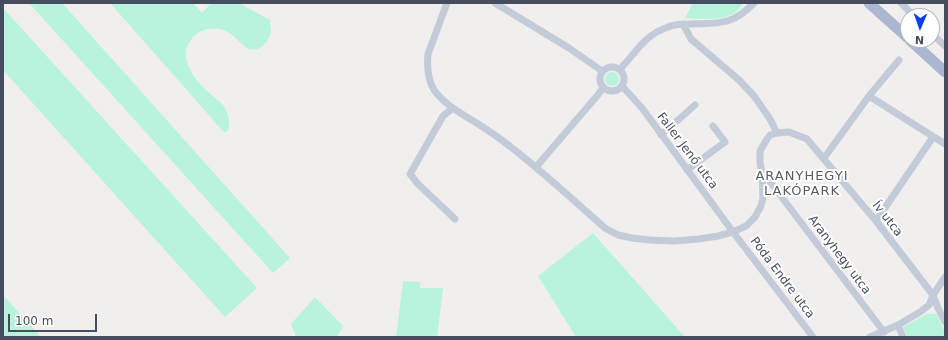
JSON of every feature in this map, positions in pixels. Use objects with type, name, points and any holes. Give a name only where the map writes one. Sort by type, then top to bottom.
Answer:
[{"type":"main road","points":[[869,3],[900,31]]},
{"type":"main road","points":[[919,48],[945,72]]},
{"type":"street","points":[[447,3],[428,54],[427,61],[430,80],[434,90],[453,108],[506,143],[536,167],[604,228],[618,236],[648,240],[700,240],[733,232],[746,226],[755,217],[761,206],[763,198],[760,150],[770,135],[777,133],[770,119],[754,96],[739,80],[691,38],[683,24]]},
{"type":"street","points":[[495,3],[569,48],[602,71]]},
{"type":"street","points":[[620,69],[644,41],[655,33],[669,26],[683,24],[719,24],[742,15],[754,3]]},
{"type":"street","points":[[824,158],[869,96],[899,60]]},
{"type":"street","points":[[608,67],[616,67],[620,69],[624,75],[622,86],[613,91],[603,88],[599,81],[602,71],[608,67]]},
{"type":"street","name":"Faller Jenő utca","points":[[622,86],[642,108],[733,232]]},
{"type":"street","points":[[536,167],[603,88]]},
{"type":"street","points":[[869,96],[945,144]]},
{"type":"street","points":[[661,135],[695,106]]},
{"type":"street","points":[[453,108],[443,116],[410,174],[418,184],[455,218]]},
{"type":"street","points":[[687,170],[725,142],[713,126]]},
{"type":"street","name":"Ív utca","points":[[777,133],[789,132],[807,139],[824,158],[933,294],[945,322]]},
{"type":"street","points":[[876,221],[933,137]]},
{"type":"street","name":"Aranyhegy utca","points":[[762,173],[884,332]]},
{"type":"street","name":"Póda Endre utca","points":[[733,232],[813,337]]},
{"type":"street","points":[[870,337],[898,325],[929,305],[933,294],[945,277]]},
{"type":"street","points":[[898,325],[903,337]]},
{"type":"green space","points":[[29,3],[62,3],[290,258],[273,273]]},
{"type":"green space","points":[[110,3],[193,3],[202,13],[211,3],[239,3],[270,20],[270,36],[268,40],[259,48],[247,48],[226,31],[220,29],[209,29],[204,30],[194,36],[187,48],[187,61],[193,75],[209,93],[220,101],[228,114],[228,131],[224,132],[222,130]]},
{"type":"green space","points":[[693,3],[743,3],[737,11],[726,17],[712,19],[685,18]]},
{"type":"green space","points":[[3,8],[257,288],[225,317],[3,70]]},
{"type":"green space","points":[[609,72],[615,72],[619,76],[619,82],[615,86],[609,86],[605,82],[605,76]]},
{"type":"green space","points":[[593,233],[685,337],[576,337],[538,276]]},
{"type":"green space","points":[[403,281],[420,282],[420,288],[443,288],[437,337],[396,337]]},
{"type":"green space","points":[[3,295],[41,337],[3,337]]},
{"type":"green space","points":[[315,297],[343,326],[337,337],[296,337],[291,324]]},
{"type":"green space","points":[[927,314],[936,314],[945,332],[943,337],[908,337],[903,327]]},
{"type":"district","name":"ARANYHEGYI LAKÓPARK","points":[[802,184]]}]
